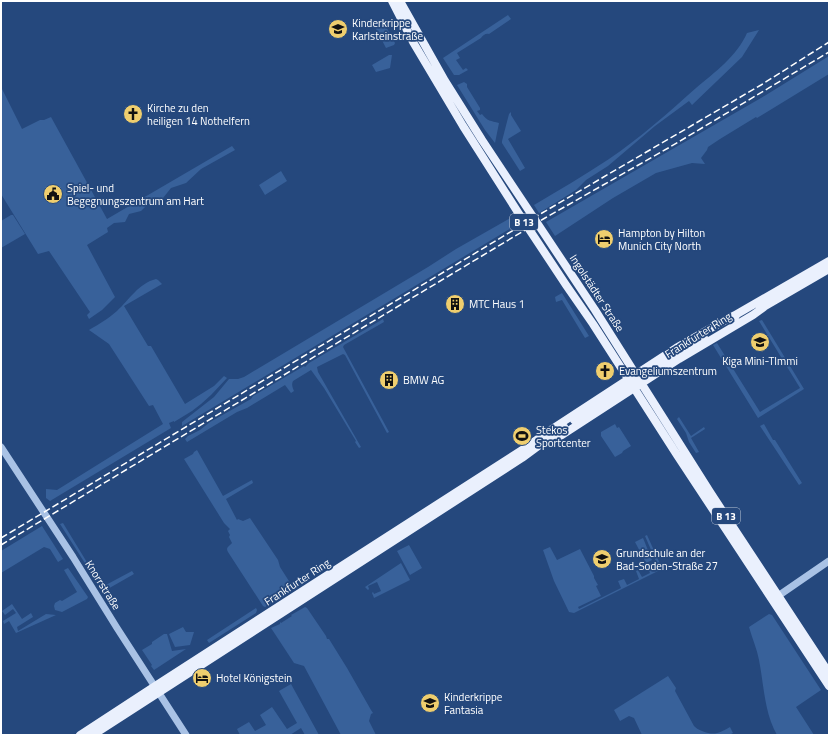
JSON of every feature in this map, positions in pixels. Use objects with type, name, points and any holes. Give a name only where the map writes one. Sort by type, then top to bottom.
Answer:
[{"type":"main road","name":"Ingolstädter Straße","points":[[392,1],[413,42],[463,126],[519,214],[593,324],[632,376]]},
{"type":"main road","name":"Ingolstädter Straße","points":[[400,1],[445,81],[482,140],[573,277],[677,455],[736,545],[775,598]]},
{"type":"main road","name":"Frankfurter Ring","points":[[93,735],[157,689],[525,448],[548,431],[632,376],[694,337],[829,261]]},
{"type":"main road","name":"Frankfurter Ring","points":[[704,338],[764,307],[829,269]]},
{"type":"main road","name":"Frankfurter Ring","points":[[522,458],[530,455],[551,442],[764,307]]},
{"type":"main road","name":"Frankfurter Ring","points":[[525,448],[574,420],[704,338],[734,318],[737,314]]},
{"type":"main road","points":[[655,362],[654,366],[657,370],[661,371]]},
{"type":"main road","name":"Ingolstädter Straße","points":[[638,386],[688,459],[775,598]]},
{"type":"main road","points":[[612,390],[618,399]]},
{"type":"main road","name":"Frankfurter Ring","points":[[80,735],[157,689],[522,458],[574,420]]},
{"type":"main road","points":[[677,455],[681,453],[688,459]]},
{"type":"main road","name":"B 13","points":[[775,598],[829,673]]},
{"type":"main road","name":"B 13","points":[[775,598],[829,686]]},
{"type":"street","name":"Knorrstraße","points":[[1,447],[186,735]]},
{"type":"street","points":[[775,598],[829,561]]},
{"type":"shaded area","points":[[508,15],[511,19],[457,53],[460,58],[456,60],[463,70],[466,68],[468,70],[459,75],[454,75],[443,58]]},
{"type":"shaded area","points":[[383,23],[395,43],[394,45],[386,48],[375,27]]},
{"type":"shaded area","points":[[759,30],[742,57],[692,105],[689,101],[655,126],[608,166],[586,180],[576,190],[539,213],[534,205],[600,165],[632,143],[725,63],[743,41],[747,33]]},
{"type":"shaded area","points":[[389,55],[392,55],[390,68],[376,72],[372,65]]},
{"type":"shaded area","points":[[829,56],[829,74],[708,147],[701,158],[705,164],[692,163],[656,173],[613,198],[555,236],[546,222],[766,95]]},
{"type":"shaded area","points":[[464,82],[467,84],[467,87],[480,108],[480,110],[477,111],[480,115],[482,114],[487,119],[499,123],[495,143],[485,130],[457,85]]},
{"type":"shaded area","points":[[1,87],[22,129],[40,120],[51,117],[107,219],[232,146],[235,150],[201,169],[186,183],[171,188],[163,198],[150,202],[141,211],[129,214],[125,222],[114,223],[107,228],[108,232],[87,245],[115,297],[102,310],[89,319],[87,315],[90,312],[49,251],[38,254],[1,194]]},
{"type":"shaded area","points":[[511,112],[511,115],[521,131],[508,139],[525,168],[520,171],[502,143],[509,114]]},
{"type":"shaded area","points":[[281,171],[287,181],[265,195],[259,185]]},
{"type":"shaded area","points":[[13,215],[25,234],[1,248],[1,221]]},
{"type":"shaded area","points":[[512,217],[515,223],[513,227],[182,426],[182,422],[214,397],[229,379],[244,377],[456,249]]},
{"type":"shaded area","points":[[156,279],[162,284],[124,306],[148,346],[151,346],[185,404],[214,386],[224,376],[227,378],[211,395],[192,411],[174,422],[169,423],[171,428],[50,501],[46,498],[46,489],[57,490],[163,424],[153,405],[149,406],[109,344],[89,330],[114,314],[144,284]]},
{"type":"shaded area","points":[[562,293],[589,336],[585,338],[562,300],[556,302],[555,297]]},
{"type":"shaded area","points":[[383,319],[384,322],[343,347],[389,432],[387,433],[345,355],[343,354],[317,367],[318,372],[361,447],[359,448],[355,442],[356,441],[324,388],[311,370],[293,381],[292,385],[294,391],[291,393],[285,385],[187,442],[185,439],[210,422],[251,399],[253,396],[304,366],[305,367],[309,363]]},
{"type":"shaded area","points":[[762,320],[804,389],[758,418],[713,345],[717,343],[760,412],[800,388],[759,321]]},
{"type":"shaded area","points":[[679,417],[691,436],[704,427],[705,429],[691,438],[699,452],[696,453],[689,442],[686,433],[677,419]]},
{"type":"shaded area","points":[[615,424],[617,428],[619,427],[631,446],[615,457],[601,436],[601,432]]},
{"type":"shaded area","points":[[764,424],[802,483],[799,485],[760,426]]},
{"type":"shaded area","points":[[197,450],[223,496],[252,480],[253,483],[226,499],[237,520],[243,521],[250,518],[278,560],[280,567],[294,589],[265,607],[227,550],[232,543],[228,531],[230,529],[224,523],[184,459]]},
{"type":"shaded area","points":[[63,523],[102,587],[132,571],[134,574],[106,590],[102,590],[60,524]]},
{"type":"shaded area","points":[[42,526],[63,559],[58,562],[50,549],[44,547],[1,573],[1,551]]},
{"type":"shaded area","points":[[647,535],[661,566],[658,571],[574,613],[569,612],[554,581],[543,550],[550,547],[557,560],[580,549],[594,576],[598,585],[596,586],[601,596],[578,607],[579,609],[621,588],[618,581],[624,579],[627,585],[639,579],[636,571],[638,570],[642,577],[650,573],[647,566],[640,568],[650,563],[654,570],[657,568],[658,566],[645,536]]},
{"type":"shaded area","points":[[643,538],[652,560],[646,563],[635,542]]},
{"type":"shaded area","points":[[409,545],[422,568],[410,575],[397,551]]},
{"type":"shaded area","points":[[401,563],[410,580],[374,598],[373,592],[374,594],[381,591],[377,582],[368,586],[368,590],[365,587]]},
{"type":"shaded area","points":[[68,568],[88,597],[87,599],[62,612],[55,610],[55,603],[60,600],[62,601],[77,592],[64,570]]},
{"type":"shaded area","points":[[12,604],[22,619],[31,613],[33,617],[17,627],[18,631],[46,614],[56,615],[16,633],[9,621],[4,624],[3,621],[16,613],[13,609],[5,615],[2,611]]},
{"type":"shaded area","points":[[305,607],[327,639],[329,639],[373,713],[371,714],[369,721],[376,735],[341,735],[304,666],[294,663],[271,628],[280,624],[280,622],[281,623]]},
{"type":"shaded area","points":[[256,608],[256,613],[209,643],[207,640]]},
{"type":"shaded area","points":[[769,614],[772,615],[821,690],[796,707],[814,735],[777,735],[769,717],[758,656],[749,627]]},
{"type":"shaded area","points":[[183,627],[186,632],[194,632],[190,645],[175,647],[169,634]]},
{"type":"shaded area","points":[[164,634],[167,634],[172,651],[186,649],[154,670],[142,650]]},
{"type":"shaded area","points":[[668,676],[676,688],[675,691],[695,727],[706,733],[714,734],[730,727],[733,733],[729,735],[642,735],[634,718],[629,716],[620,721],[614,710]]},
{"type":"shaded area","points":[[291,684],[319,735],[305,735],[301,728],[290,735],[240,735],[237,729],[249,722],[255,731],[266,725],[260,715],[272,707],[287,729],[297,723],[279,691]]},
{"type":"railway","points":[[1,538],[542,213],[761,85],[829,42]]},
{"type":"railway","points":[[1,545],[545,218],[670,147],[829,52]]},
{"type":"place","name":"Kinderkrippe Karlsteinstraße","points":[[338,29]]},
{"type":"place","name":"Kirche zu den heiligen 14 Nothelfern","points":[[133,114]]},
{"type":"place","name":"Spiel- und Begegnungszentrum am Hart","points":[[53,194]]},
{"type":"place","name":"Hampton by Hilton Munich City North","points":[[604,239]]},
{"type":"place","name":"MTC Haus 1","points":[[455,304]]},
{"type":"place","name":"Kiga Mini-TImmi","points":[[760,342]]},
{"type":"place","name":"Evangeliumszentrum","points":[[605,371]]},
{"type":"place","name":"BMW AG","points":[[389,380]]},
{"type":"place","name":"Stekos Sportcenter","points":[[522,436]]},
{"type":"place","name":"Grundschule an der Bad-Soden-Straße 27","points":[[602,559]]},
{"type":"place","name":"Hotel Königstein","points":[[202,678]]},
{"type":"place","name":"Kinderkrippe Fantasia","points":[[430,703]]}]
